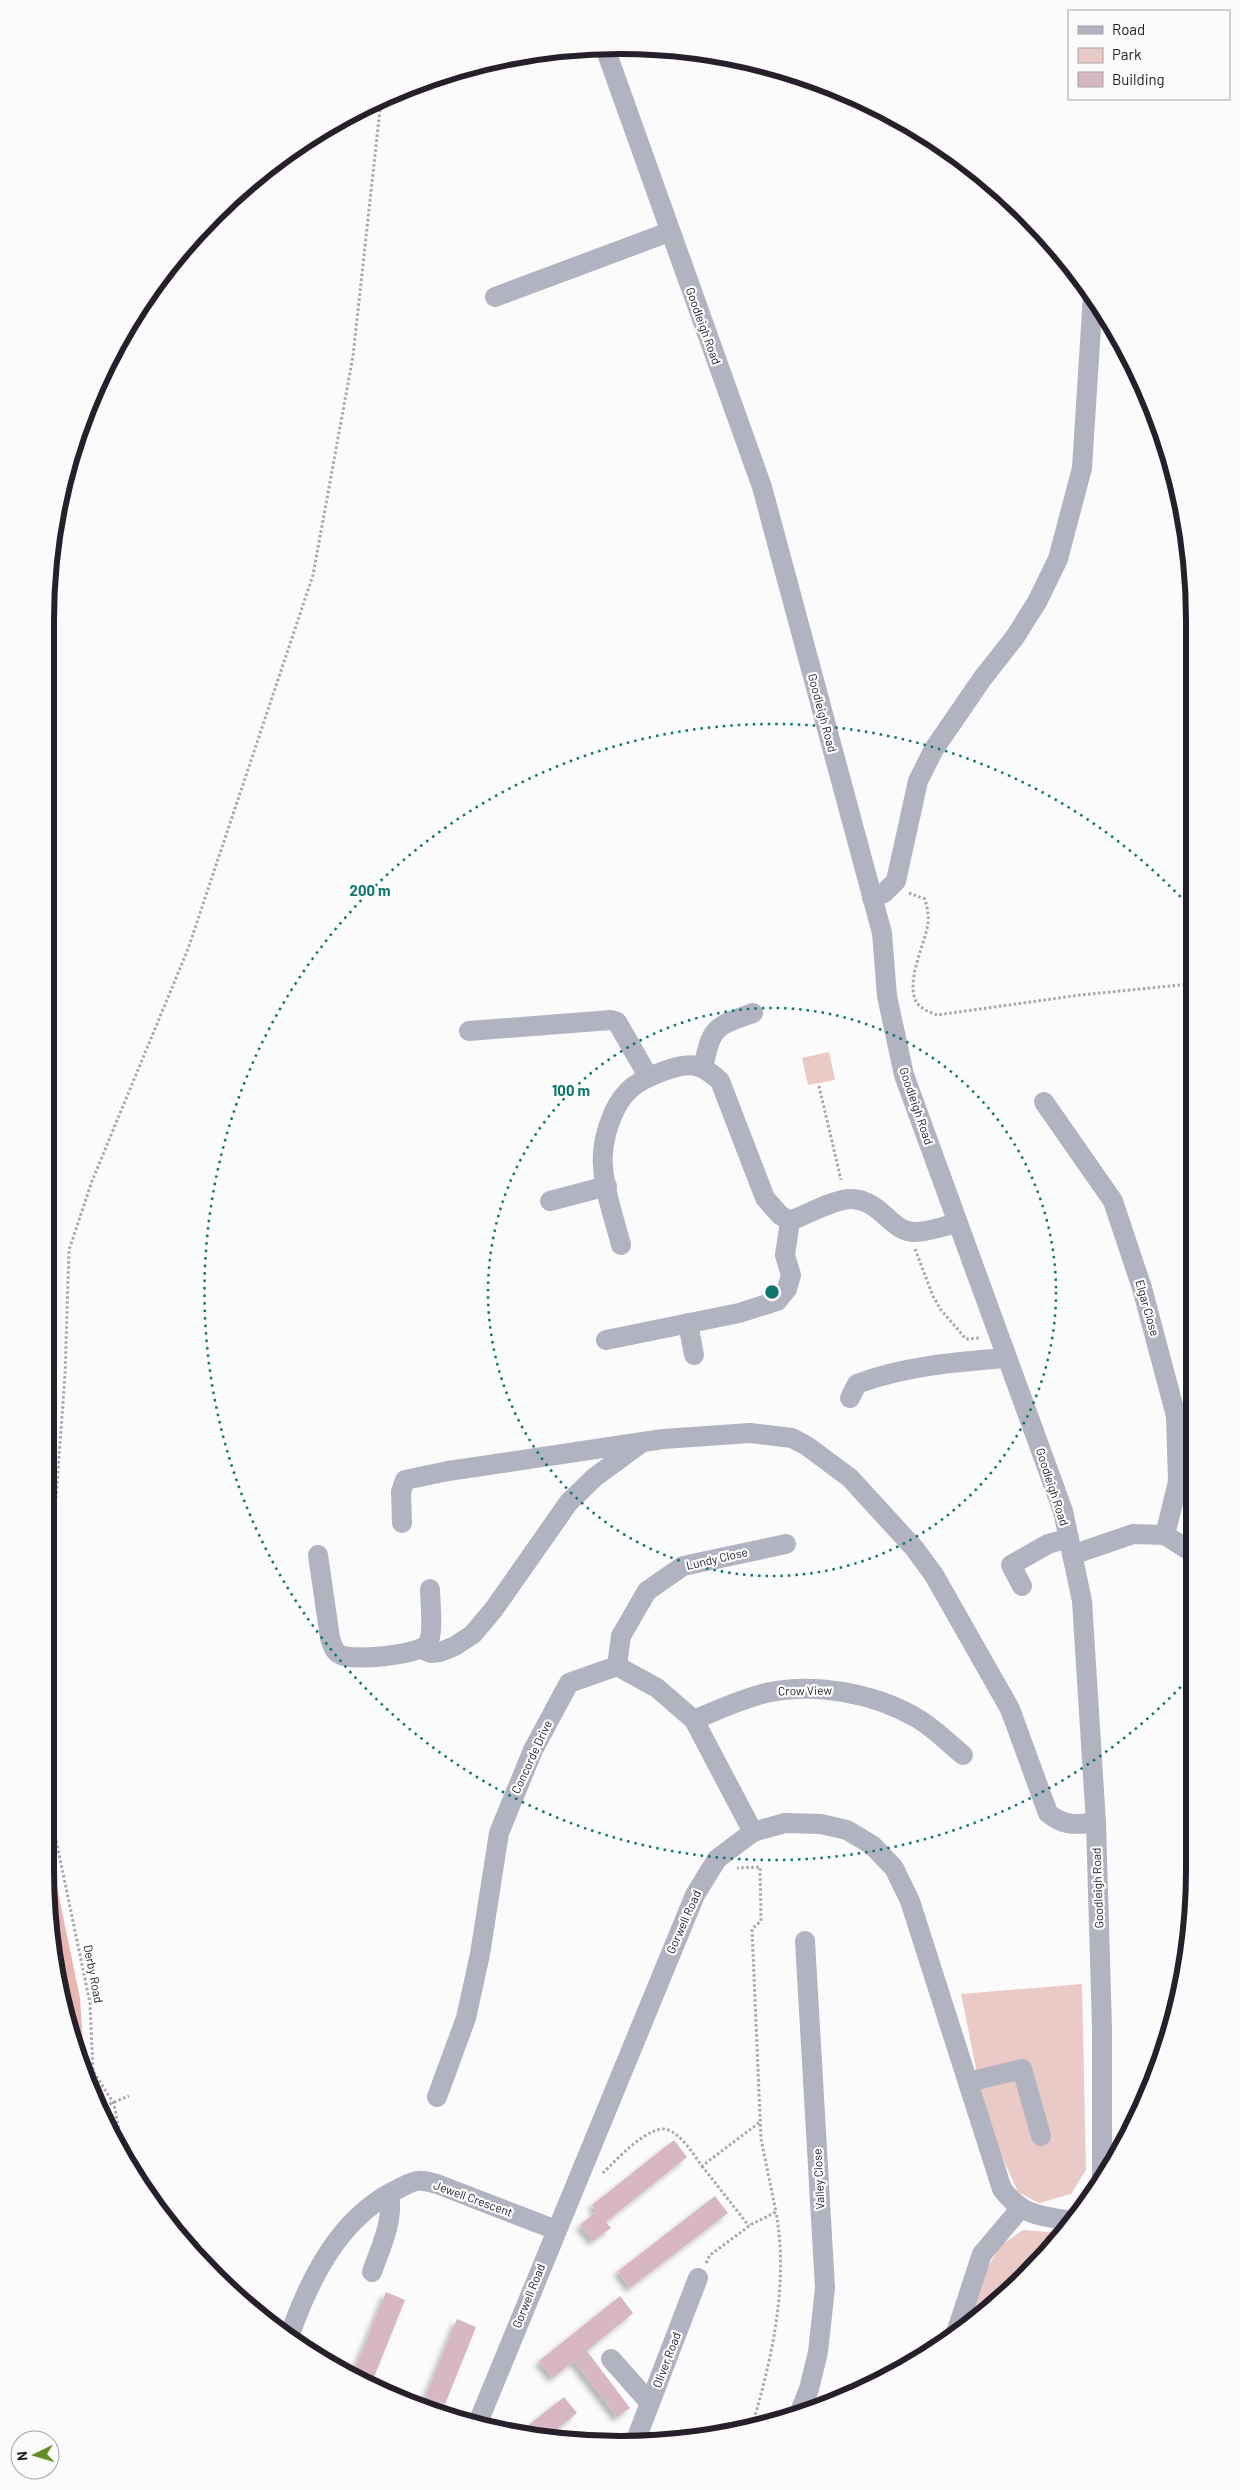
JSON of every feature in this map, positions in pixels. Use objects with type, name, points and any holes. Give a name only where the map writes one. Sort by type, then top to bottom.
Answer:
[{"type":"street","name":"Goodleigh Road","points":[[607,54],[669,232],[762,487],[878,896],[887,996],[904,1075],[1063,1511],[1082,1601],[1096,1823],[1102,2028],[1102,2166]]},
{"type":"street","points":[[495,297],[669,232]]},
{"type":"street","points":[[878,896],[896,881],[918,781],[934,749],[982,680],[1015,637],[1037,602],[1058,559],[1082,468],[1092,307]]},
{"type":"street","points":[[703,1068],[709,1041],[715,1030],[722,1024],[753,1013]]},
{"type":"street","points":[[470,1031],[611,1020],[617,1022],[648,1076]]},
{"type":"street","points":[[621,1245],[603,1168],[603,1149],[612,1120],[627,1092],[648,1076],[682,1065],[703,1068],[720,1081],[765,1198],[780,1215],[790,1221]]},
{"type":"street","name":"Elgar Close","points":[[1044,1102],[1112,1201],[1142,1288],[1176,1416],[1178,1482],[1165,1535]]},
{"type":"street","points":[[550,1200],[607,1186]]},
{"type":"street","points":[[790,1221],[846,1200],[863,1200],[876,1206],[902,1229],[910,1231],[926,1231],[957,1223]]},
{"type":"street","points":[[606,1340],[739,1313],[777,1301],[787,1289],[791,1275],[785,1255],[790,1221]]},
{"type":"street","points":[[688,1322],[694,1355]]},
{"type":"street","points":[[850,1398],[858,1384],[867,1380],[910,1370],[1006,1358]]},
{"type":"street","points":[[402,1523],[401,1492],[405,1480],[448,1471],[643,1442],[726,1434],[769,1434],[792,1438],[829,1460],[850,1478],[902,1535],[934,1575],[1005,1700],[1048,1813],[1058,1822],[1070,1825],[1096,1823]]},
{"type":"street","points":[[318,1555],[330,1638],[334,1649],[340,1654],[366,1657],[421,1649],[431,1653],[440,1652],[455,1646],[473,1634],[494,1609],[569,1502],[595,1477],[643,1442]]},
{"type":"street","points":[[1022,1586],[1008,1557],[1025,1559],[1048,1544],[1070,1547],[1133,1534],[1165,1535],[1186,1548]]},
{"type":"street","name":"Lundy Close","points":[[617,1666],[621,1636],[647,1590],[683,1566],[786,1544]]},
{"type":"street","points":[[421,1649],[428,1643],[430,1635],[430,1589]]},
{"type":"street","points":[[617,1666],[658,1688],[694,1720],[754,1832]]},
{"type":"street","name":"Concorde Drive","points":[[437,2097],[466,2018],[480,1954],[499,1833],[533,1750],[569,1683],[617,1666]]},
{"type":"street","name":"Crow View","points":[[694,1720],[768,1692],[817,1689],[846,1692],[916,1717],[963,1755]]},
{"type":"street","name":"Gorwell Road","points":[[480,2418],[695,1895],[717,1859],[754,1832],[785,1823],[821,1824],[847,1830],[872,1844],[894,1868],[910,1901],[1002,2189],[1020,2209]]},
{"type":"street","name":"Valley Close","points":[[802,2406],[809,2389],[818,2352],[825,2288],[806,1941]]},
{"type":"street","points":[[968,2082],[1022,2069],[1041,2136]]},
{"type":"street","name":"Jewell Crescent","points":[[291,2331],[326,2256],[360,2213],[388,2194],[418,2181],[438,2184],[556,2230]]},
{"type":"street","points":[[372,2272],[390,2220],[392,2209],[388,2194]]},
{"type":"street","points":[[959,2323],[982,2254],[1020,2209],[1046,2217],[1065,2220]]},
{"type":"street","name":"Oliver Road","points":[[638,2436],[698,2278]]},
{"type":"street","points":[[611,2358],[650,2403]]},
{"type":"path","points":[[54,1525],[65,1375],[69,1250],[92,1181],[188,949],[313,575],[353,356],[380,107]]},
{"type":"path","points":[[878,896],[904,892],[916,894],[925,899],[928,922],[914,977],[915,1000],[925,1010],[937,1015],[1080,995],[1186,984]]},
{"type":"path","points":[[819,1086],[846,1200]]},
{"type":"path","points":[[910,1231],[918,1257],[941,1310],[966,1339],[999,1337]]},
{"type":"path","name":"Derby Road","points":[[54,1830],[90,2003],[93,2071],[114,2104],[119,2133]]},
{"type":"path","points":[[712,1868],[760,1867],[761,1921],[752,1929],[760,2122],[761,2139],[776,2212],[781,2281],[766,2379],[754,2420]]},
{"type":"path","points":[[106,2106],[129,2096]]},
{"type":"path","points":[[702,2166],[760,2122]]},
{"type":"path","points":[[600,2175],[636,2142],[660,2129],[667,2129],[678,2136],[749,2226]]},
{"type":"path","points":[[698,2278],[710,2255],[749,2226],[776,2212]]},
{"type":"green space","points":[[829,1052],[835,1080],[808,1085],[802,1058]]},
{"type":"green space","points":[[1082,1984],[1086,2170],[1071,2194],[1039,2203],[1018,2192],[1003,2159],[981,2093],[961,1994]]},
{"type":"green space","points":[[1023,2230],[1055,2233],[1020,2270],[968,2317],[979,2283],[1000,2246]]},
{"type":"shaded area","points":[[54,1874],[80,1998],[83,2050],[73,2017],[59,1944]]},
{"type":"building","points":[[674,2140],[687,2157],[606,2222],[611,2228],[593,2241],[580,2225],[597,2211],[592,2205]]},
{"type":"building","points":[[715,2196],[728,2213],[630,2288],[618,2271]]},
{"type":"building","points":[[386,2292],[405,2300],[374,2377],[355,2369]]},
{"type":"building","points":[[620,2296],[633,2313],[587,2351],[630,2408],[617,2417],[574,2361],[553,2378],[539,2361]]},
{"type":"building","points":[[457,2319],[476,2327],[445,2404],[426,2396]]},
{"type":"building","points":[[564,2397],[577,2413],[554,2432],[525,2428]]}]
